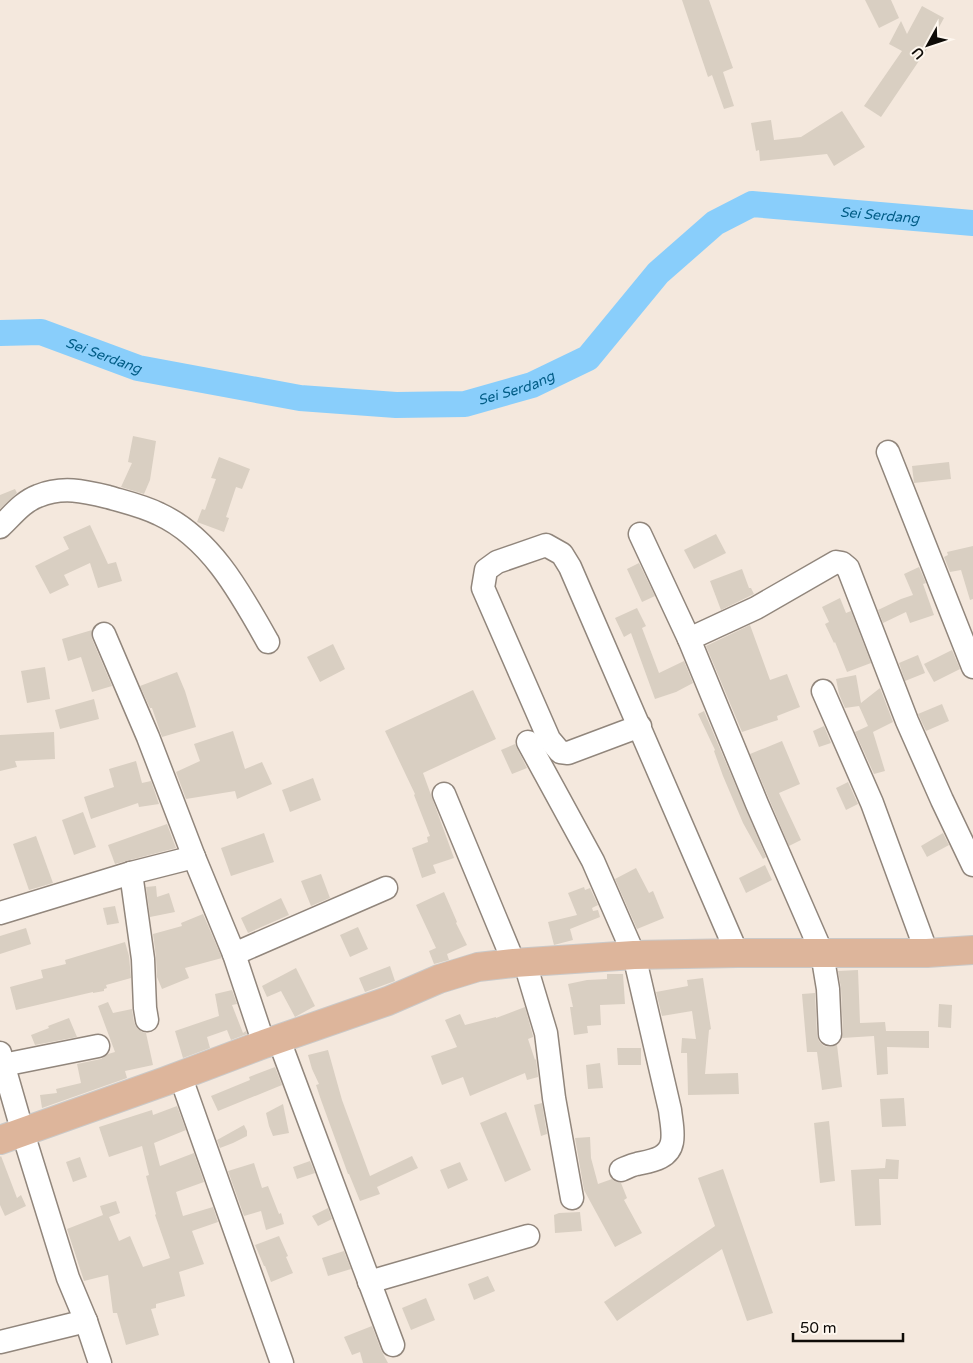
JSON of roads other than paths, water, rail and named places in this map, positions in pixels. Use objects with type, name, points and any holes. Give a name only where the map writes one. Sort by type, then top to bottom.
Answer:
[{"type":"main road","points":[[11,1136],[388,1001],[439,979],[478,968],[520,963],[634,956],[737,953],[927,953],[973,950]]},
{"type":"street","points":[[888,452],[973,667]]},
{"type":"street","points":[[0,527],[29,500],[39,495],[68,489],[101,495],[161,514],[185,530],[201,544],[229,576],[268,642]]},
{"type":"street","points":[[640,534],[689,639],[757,804],[822,953],[828,990],[830,1034]]},
{"type":"street","points":[[640,726],[568,753],[560,752],[549,739],[483,588],[486,570],[497,562],[546,545],[562,554],[570,567],[640,726],[737,953]]},
{"type":"street","points":[[689,639],[756,608],[836,562],[842,563],[848,568],[907,721],[973,865]]},
{"type":"street","points":[[104,634],[148,737],[194,857],[272,1042],[393,1345]]},
{"type":"street","points":[[823,691],[872,803],[927,953]]},
{"type":"street","points":[[528,742],[593,860],[634,956],[668,1100],[673,1134],[669,1150],[654,1160],[635,1164],[622,1170]]},
{"type":"street","points":[[444,794],[520,963],[546,1033],[554,1098],[572,1198]]},
{"type":"street","points":[[0,913],[131,873],[194,857]]},
{"type":"street","points":[[131,873],[142,959],[144,1008],[147,1020]]},
{"type":"street","points":[[234,954],[386,888]]},
{"type":"street","points":[[98,1046],[2,1059],[11,1136],[86,1321],[100,1363]]},
{"type":"street","points":[[180,1075],[282,1363]]},
{"type":"street","points":[[369,1282],[528,1236]]},
{"type":"street","points":[[0,1342],[86,1321]]},
{"type":"waterway","name":"Sei Serdang","points":[[0,333],[41,332],[138,368],[300,398],[396,405],[465,404],[532,385],[588,358],[658,273],[715,223],[752,204],[973,223]]}]
